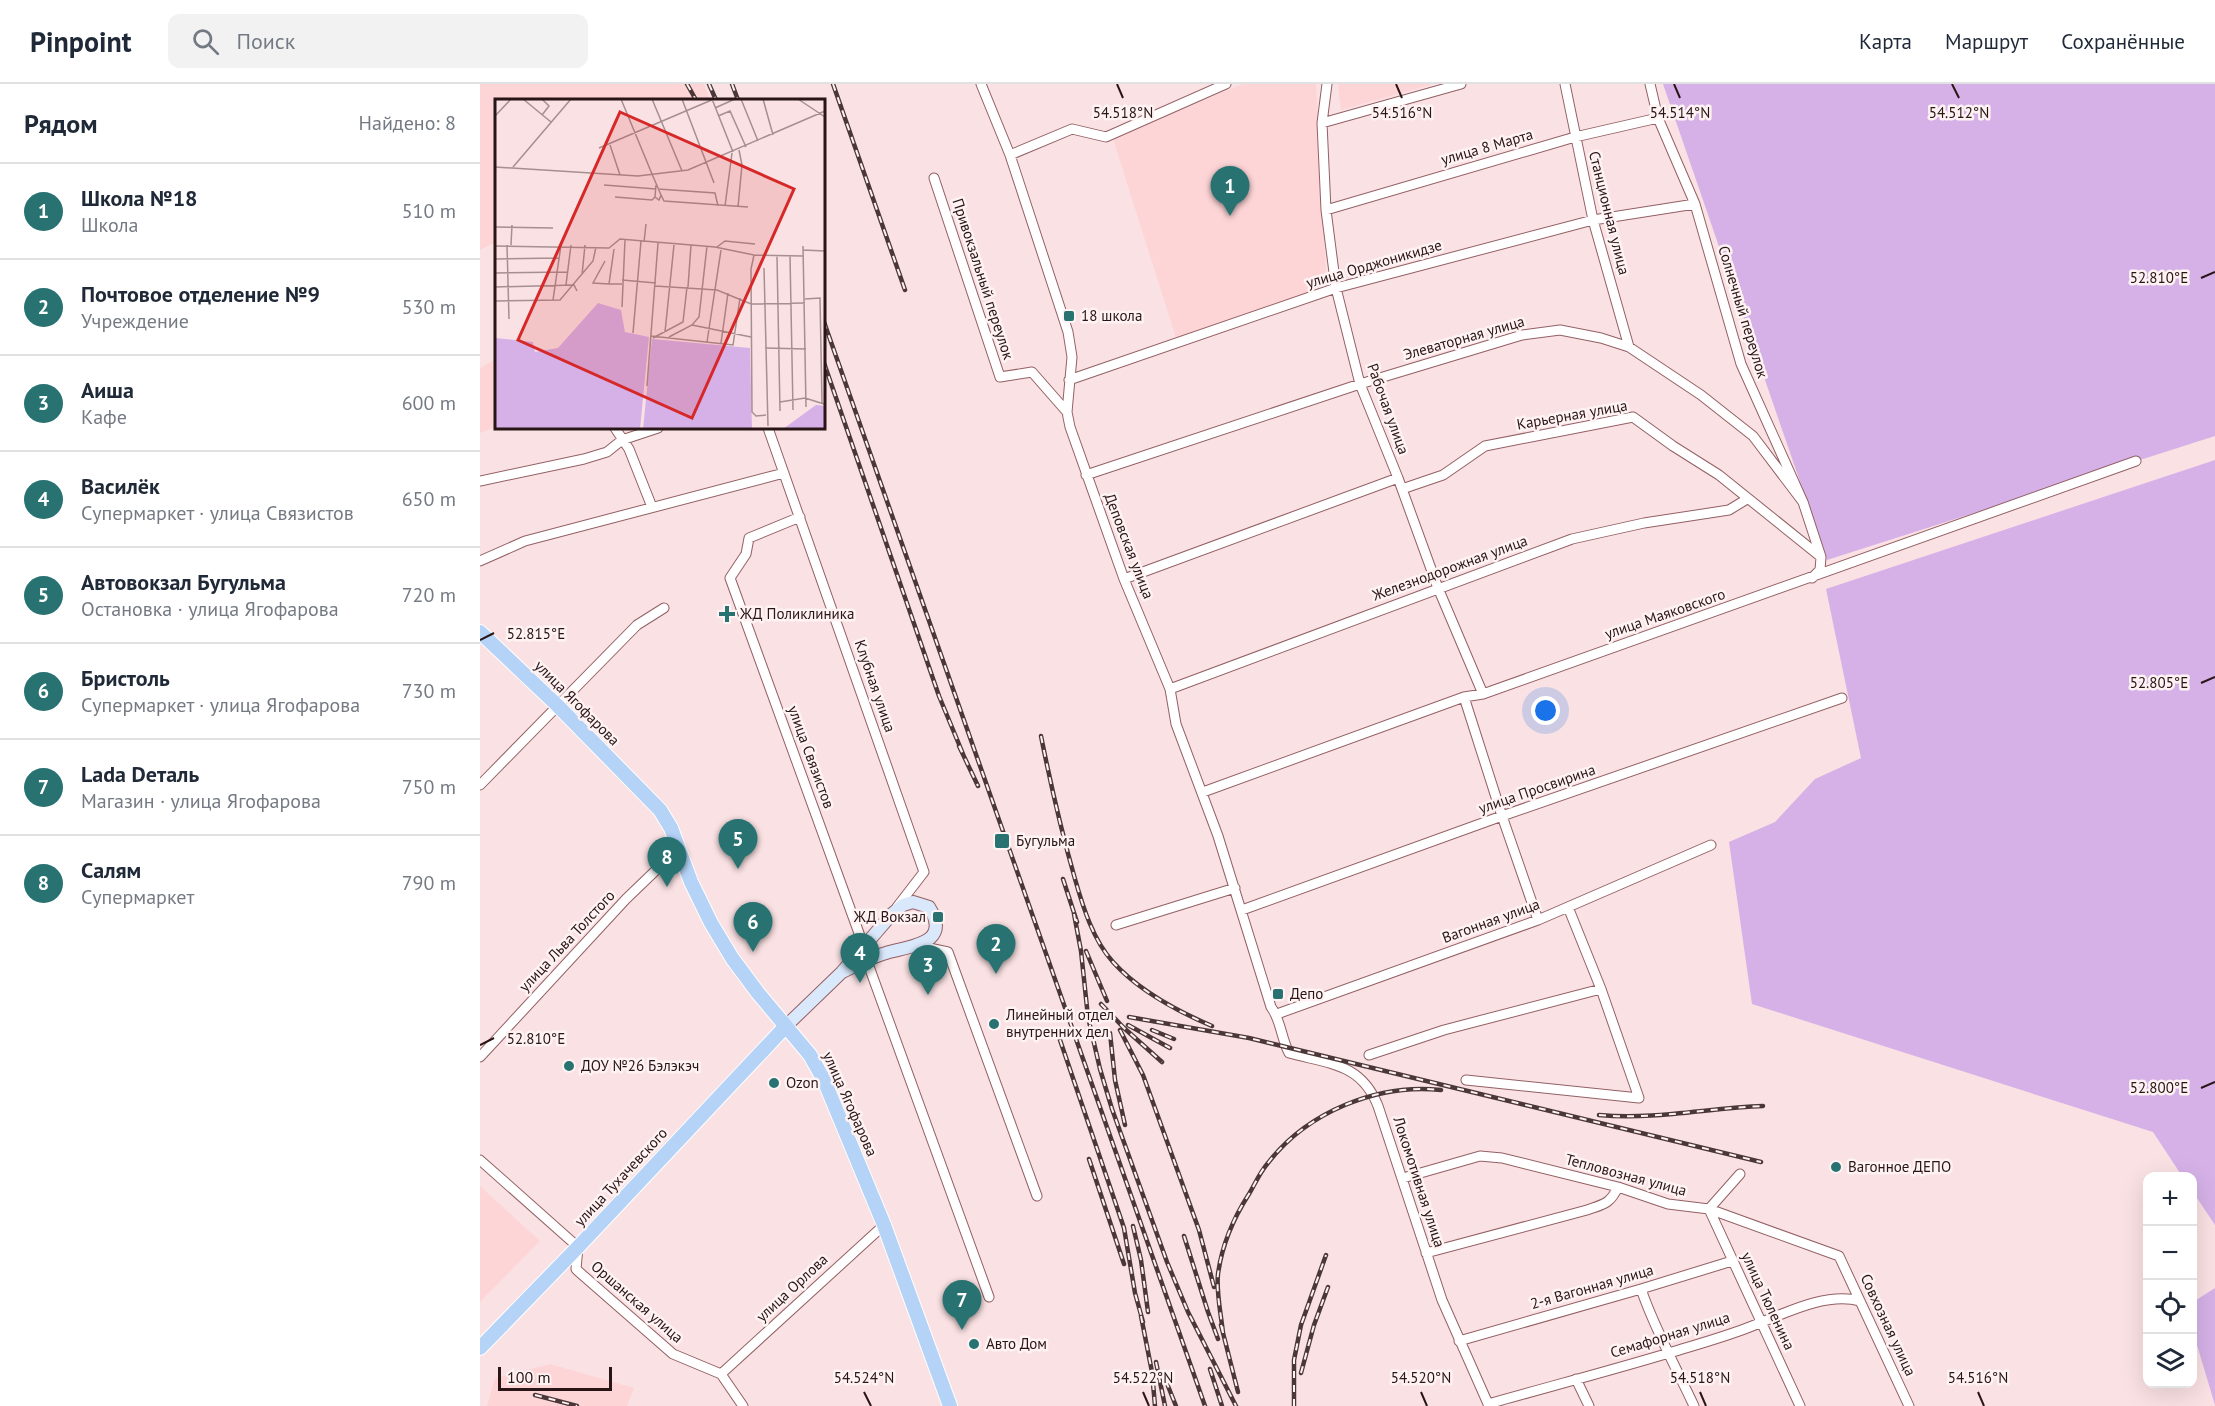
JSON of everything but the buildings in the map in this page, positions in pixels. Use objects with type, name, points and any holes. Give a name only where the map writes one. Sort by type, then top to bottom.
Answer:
[{"type":"main road","name":"улица Ягофарова","points":[[480,632],[557,705],[660,810],[679,848],[691,882],[711,923],[732,958],[810,1055],[824,1080],[884,1225],[950,1406]]},
{"type":"main road","name":"улица Тухачевского","points":[[480,1348],[785,1026]]},
{"type":"street","name":"Деповская улица","points":[[981,84],[1010,155],[1068,332],[1072,357],[1067,411],[1070,427],[1124,579],[1170,689],[1176,723],[1203,792],[1271,1007],[1277,1014]]},
{"type":"street","points":[[1010,155],[1072,129],[1106,137],[1226,84]]},
{"type":"street","name":"Рабочая улица","points":[[1327,84],[1322,123],[1326,210],[1336,288],[1360,384],[1398,478],[1438,588],[1483,694]]},
{"type":"street","points":[[1322,123],[1461,84]]},
{"type":"street","name":"Станционная улица","points":[[1565,84],[1593,220],[1629,348]]},
{"type":"street","name":"Солнечный переулок","points":[[1650,84],[1658,118],[1695,204],[1741,364],[1803,502],[1821,557]]},
{"type":"street","name":"улица 8 Марта","points":[[1326,210],[1575,137],[1658,118]]},
{"type":"street","name":"Привокзальный переулок","points":[[934,178],[1000,377],[1032,372],[1067,411]]},
{"type":"street","name":"улица Орджоникидзе","points":[[1070,380],[1336,288],[1593,220],[1695,204]]},
{"type":"street","name":"Элеваторная улица","points":[[1086,475],[1360,384],[1522,335],[1560,330],[1601,338],[1629,348],[1701,395],[1753,436],[1803,502]]},
{"type":"street","name":"Карьерная улица","points":[[1402,489],[1443,475],[1485,446],[1633,417],[1719,475],[1821,557]]},
{"type":"street","points":[[616,429],[629,449],[651,507]]},
{"type":"street","points":[[480,481],[584,459],[607,452],[622,440],[655,429]]},
{"type":"street","name":"Клубная улица","points":[[768,429],[924,872],[892,914]]},
{"type":"street","name":"улица Маяковского","points":[[1203,792],[1464,697],[1483,694],[2136,461]]},
{"type":"street","points":[[480,561],[525,541],[784,473]]},
{"type":"street","points":[[1124,579],[1398,478]]},
{"type":"street","name":"Железнодорожная улица","points":[[1170,689],[1572,539],[1644,523],[1729,510],[1747,499]]},
{"type":"street","name":"улица Связистов","points":[[800,517],[749,538],[746,554],[730,578],[864,946]]},
{"type":"street","points":[[1812,578],[1820,570],[1821,557]]},
{"type":"street","points":[[480,785],[638,625],[664,608]]},
{"type":"street","points":[[1464,697],[1538,920]]},
{"type":"street","name":"улица Просвирина","points":[[1242,910],[1502,816],[1842,698]]},
{"type":"street","name":"Вагонная улица","points":[[1277,1014],[1538,920],[1711,845]]},
{"type":"street","name":"улица Льва Толстого","points":[[480,1057],[626,899],[679,848]]},
{"type":"street","points":[[1116,925],[1235,888]]},
{"type":"street","points":[[785,1026],[842,972],[892,914],[903,905],[914,902],[929,907],[934,916],[934,929],[928,940],[920,946]]},
{"type":"street","points":[[1466,1080],[1639,1098],[1601,989],[1568,907]]},
{"type":"street","points":[[842,972],[884,953],[920,946],[948,952],[1037,1196]]},
{"type":"street","points":[[867,961],[989,1297]]},
{"type":"street","points":[[1369,1055],[1444,1030],[1601,989]]},
{"type":"street","name":"Локомотивная улица","points":[[1277,1014],[1289,1053],[1348,1069],[1367,1083],[1378,1106],[1426,1253],[1459,1341],[1489,1405]]},
{"type":"street","name":"Тепловозная улица","points":[[1403,1178],[1480,1156],[1502,1158],[1618,1186],[1668,1204],[1709,1209],[1839,1256]]},
{"type":"street","points":[[480,1160],[578,1247]]},
{"type":"street","points":[[1709,1209],[1740,1174]]},
{"type":"street","points":[[1426,1253],[1587,1210],[1607,1203],[1612,1199],[1618,1186]]},
{"type":"street","name":"улица Тюленина","points":[[1709,1209],[1800,1406]]},
{"type":"street","name":"улица Орлова","points":[[721,1374],[884,1225]]},
{"type":"street","name":"Оршанская улица","points":[[578,1247],[576,1269],[578,1271],[673,1354],[721,1374]]},
{"type":"street","name":"Совхозная улица","points":[[1839,1256],[1909,1406]]},
{"type":"street","name":"2-я Вагонная улица","points":[[1459,1341],[1641,1289],[1732,1260]]},
{"type":"street","points":[[1641,1289],[1658,1334],[1694,1406]]},
{"type":"street","name":"Семафорная улица","points":[[1489,1405],[1669,1353],[1816,1303],[1847,1297],[1860,1301]]},
{"type":"street","points":[[721,1374],[743,1406]]},
{"type":"street","points":[[1576,1379],[1589,1406]]},
{"type":"shaded area","points":[[480,84],[704,84],[710,99],[495,99],[495,242],[480,250]]},
{"type":"shaded area","points":[[1242,84],[1316,84],[1327,292],[1177,341],[1113,139]]},
{"type":"shaded area","points":[[1338,84],[1430,84],[1430,85],[1341,110]]},
{"type":"shaded area","points":[[1663,84],[2215,84],[2215,436],[1827,560]]},
{"type":"shaded area","points":[[495,360],[495,427],[480,433],[480,368]]},
{"type":"shaded area","points":[[2215,460],[2215,1225],[2197,1198],[2197,1172],[2179,1172],[2153,1132],[1752,1004],[1729,842],[1775,822],[1815,779],[1861,758],[1826,589]]},
{"type":"shaded area","points":[[480,1186],[540,1241],[480,1302]]},
{"type":"shaded area","points":[[2215,1288],[2215,1405],[2197,1345],[2197,1299]]},
{"type":"shaded area","points":[[550,1364],[634,1388],[627,1406],[487,1406],[495,1378]]},
{"type":"railway","points":[[687,84],[695,99]]},
{"type":"railway","points":[[709,84],[716,99]]},
{"type":"railway","points":[[732,84],[738,99]]},
{"type":"railway","points":[[833,84],[905,290]]},
{"type":"railway","points":[[825,325],[1205,1406]]},
{"type":"railway","points":[[825,366],[939,696],[963,754]]},
{"type":"railway","points":[[1041,736],[1056,808],[1075,879],[1085,912],[1100,944],[1113,962],[1147,991],[1172,1007],[1212,1026]]},
{"type":"railway","points":[[959,746],[978,786]]},
{"type":"railway","points":[[1063,879],[1077,922]]},
{"type":"railway","points":[[1074,914],[1081,951],[1088,1017],[1112,1109],[1167,1262],[1188,1312],[1236,1406]]},
{"type":"railway","points":[[1086,951],[1107,1001]]},
{"type":"railway","points":[[1101,1004],[1162,1062]]},
{"type":"railway","points":[[1129,1017],[1249,1038],[1761,1162]]},
{"type":"railway","points":[[1128,1025],[1170,1048]]},
{"type":"railway","points":[[1120,1030],[1143,1075],[1199,1230],[1214,1287]]},
{"type":"railway","points":[[1152,1030],[1174,1039]]},
{"type":"railway","points":[[1110,1033],[1115,1080],[1125,1125]]},
{"type":"railway","points":[[1060,1040],[1124,1228],[1135,1293],[1143,1322]]},
{"type":"railway","points":[[1223,1333],[1218,1281],[1225,1242],[1260,1174],[1284,1145],[1323,1116],[1346,1105],[1393,1091],[1441,1090]]},
{"type":"railway","points":[[1599,1115],[1661,1115],[1763,1106]]},
{"type":"railway","points":[[1089,1159],[1124,1264]]},
{"type":"railway","points":[[1133,1226],[1141,1260],[1148,1312]]},
{"type":"railway","points":[[1184,1236],[1218,1339]]},
{"type":"railway","points":[[1294,1406],[1294,1360],[1301,1325],[1326,1255]]},
{"type":"railway","points":[[1301,1373],[1314,1325],[1328,1287]]},
{"type":"railway","points":[[1141,1316],[1152,1372]]},
{"type":"railway","points":[[1221,1325],[1238,1392]]},
{"type":"railway","points":[[1156,1362],[1165,1406]]},
{"type":"railway","points":[[1210,1369],[1222,1406]]},
{"type":"railway","points":[[1166,1381],[1176,1406]]},
{"type":"railway","points":[[1153,1383],[1155,1406]]},
{"type":"railway","points":[[535,1395],[577,1406]]},
{"type":"place","name":"Школа №18","points":[[1230,216]]},
{"type":"place","name":"18 школа","points":[[1069,316]]},
{"type":"place","name":"ЖД Поликлиника","points":[[727,614]]},
{"type":"place","name":"Бугульма","points":[[1002,841]]},
{"type":"place","name":"Автовокзал Бугульма","points":[[738,869]]},
{"type":"place","name":"Салям","points":[[667,887]]},
{"type":"place","name":"ЖД Вокзал","points":[[938,917]]},
{"type":"place","name":"Бристоль","points":[[753,952]]},
{"type":"place","name":"Почтовое отделение №9","points":[[996,974]]},
{"type":"place","name":"Василёк","points":[[860,983]]},
{"type":"place","name":"Депо","points":[[1278,994]]},
{"type":"place","name":"Аиша","points":[[928,995]]},
{"type":"place","name":"Линейный отдел внутренних дел","points":[[994,1024]]},
{"type":"place","name":"ДОУ №26 Бэлэкэч","points":[[569,1066]]},
{"type":"place","name":"Ozon","points":[[774,1083]]},
{"type":"place","name":"Вагонное ДЕПО","points":[[1836,1167]]},
{"type":"place","name":"Lada Dеталь","points":[[962,1330]]},
{"type":"place","name":"Авто Дом","points":[[974,1344]]}]
